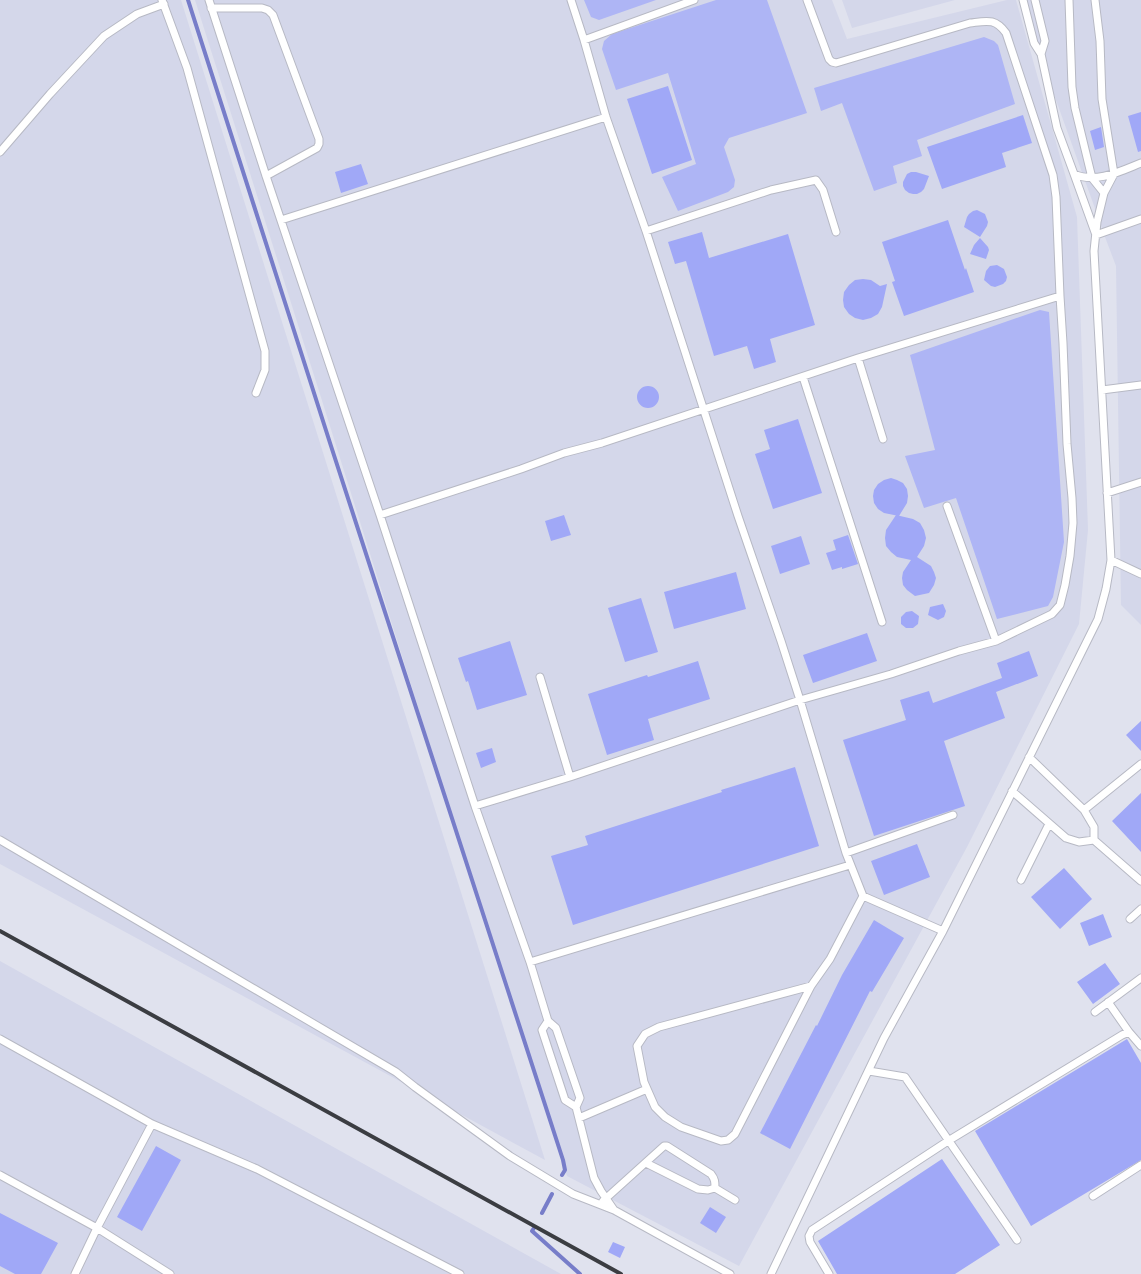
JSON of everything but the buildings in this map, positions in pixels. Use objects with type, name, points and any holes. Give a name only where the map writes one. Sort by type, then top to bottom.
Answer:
[{"type":"lane","points":[[208,0],[475,806],[530,962],[548,1021],[556,1028],[580,1098],[576,1107],[594,1178],[614,1210]]},
{"type":"lane","points":[[571,0],[606,117],[646,231],[738,516],[781,641],[850,865],[864,896],[942,931]]},
{"type":"lane","points":[[584,40],[694,0]]},
{"type":"lane","points":[[475,806],[570,777],[800,700],[996,641],[1052,614],[1060,605],[1070,556],[1073,523],[1067,444],[1056,197],[1053,174],[1006,33],[996,22],[970,23],[836,63],[832,62],[830,58],[807,0]]},
{"type":"lane","points":[[1023,0],[1034,43],[1041,54],[1057,128],[1096,235]]},
{"type":"lane","points":[[1036,0],[1045,41],[1041,54]]},
{"type":"lane","points":[[1069,0],[1072,87],[1075,108],[1092,178],[1104,193]]},
{"type":"lane","points":[[771,1274],[884,1038],[942,931],[1098,619],[1106,589],[1111,560],[1094,251],[1097,222],[1104,193],[1114,174],[1102,98],[1100,41],[1095,0]]},
{"type":"lane","points":[[0,152],[104,36],[137,14],[163,2],[187,68],[265,350],[265,370],[256,393]]},
{"type":"lane","points":[[211,8],[262,8],[268,10],[273,15],[319,139],[317,148],[266,176]]},
{"type":"lane","points":[[281,220],[606,117]]},
{"type":"lane","points":[[1074,174],[1092,178],[1114,174],[1141,162]]},
{"type":"lane","points":[[646,231],[771,190],[816,180],[823,190],[836,232]]},
{"type":"lane","points":[[1096,235],[1141,219]]},
{"type":"lane","points":[[380,515],[858,358],[1060,296]]},
{"type":"lane","points":[[858,358],[883,439]]},
{"type":"lane","points":[[803,377],[882,622]]},
{"type":"lane","points":[[1102,390],[1141,385]]},
{"type":"lane","points":[[1107,493],[1141,482]]},
{"type":"lane","points":[[947,506],[996,641]]},
{"type":"lane","points":[[1111,560],[1141,574]]},
{"type":"lane","points":[[540,677],[570,777]]},
{"type":"lane","points":[[1029,757],[1084,810],[1094,826],[1094,840]]},
{"type":"lane","points":[[1084,810],[1141,764]]},
{"type":"lane","points":[[1012,791],[1066,838],[1078,842],[1094,840],[1141,881]]},
{"type":"lane","points":[[846,853],[953,816]]},
{"type":"lane","points":[[1021,880],[1049,824]]},
{"type":"lane","points":[[0,840],[396,1072],[510,1156],[573,1194],[614,1210],[730,1274]]},
{"type":"lane","points":[[530,962],[850,865]]},
{"type":"lane","points":[[811,986],[659,1027],[645,1034],[637,1046],[644,1082],[655,1107],[665,1117],[682,1127],[721,1141],[728,1140],[735,1134],[811,986],[830,959],[864,896]]},
{"type":"lane","points":[[1130,919],[1141,909]]},
{"type":"lane","points":[[1095,1012],[1141,978]]},
{"type":"lane","points":[[1108,1002],[1141,1046]]},
{"type":"lane","points":[[548,1021],[542,1030],[565,1100],[576,1107]]},
{"type":"lane","points":[[829,1274],[810,1242],[809,1236],[812,1230],[946,1138],[1129,1032]]},
{"type":"lane","points":[[0,1039],[152,1124],[258,1169],[460,1274]]},
{"type":"lane","points":[[870,1070],[905,1077],[1017,1240]]},
{"type":"lane","points":[[579,1118],[647,1090]]},
{"type":"lane","points":[[75,1274],[96,1228],[152,1124]]},
{"type":"lane","points":[[598,1205],[662,1148],[667,1146],[711,1174],[714,1177],[715,1188]]},
{"type":"lane","points":[[646,1163],[698,1189],[708,1190],[715,1188],[736,1200]]},
{"type":"lane","points":[[1092,1196],[1141,1165]]},
{"type":"lane","points":[[0,1175],[96,1228],[170,1274]]},
{"type":"shaded area","points":[[0,0],[181,0],[545,1160],[0,864]]},
{"type":"shaded area","points":[[195,0],[832,0],[847,39],[1007,0],[1016,0],[1077,217],[1088,530],[1079,624],[967,847],[739,1266],[567,1176]]},
{"type":"shaded area","points":[[584,0],[656,0],[599,20],[591,17]]},
{"type":"shaded area","points":[[716,0],[767,0],[807,113],[729,138],[724,147],[735,180],[734,187],[728,192],[678,211],[662,177],[696,164],[668,73],[616,90],[602,49],[604,41],[612,34]]},
{"type":"shaded area","points":[[842,0],[955,0],[852,28]]},
{"type":"shaded area","points":[[1020,0],[1141,0],[1141,625],[1121,605],[1116,266]]},
{"type":"shaded area","points":[[984,37],[998,45],[1015,104],[917,140],[922,156],[893,166],[897,183],[874,191],[842,103],[821,111],[814,88]]},
{"type":"shaded area","points":[[1040,310],[1049,312],[1064,542],[1053,597],[1048,606],[997,619],[956,498],[924,508],[905,456],[935,450],[910,355]]},
{"type":"shaded area","points":[[0,961],[561,1274],[0,1274]]},
{"type":"waterway","points":[[188,0],[563,1160],[565,1170],[562,1175]]},
{"type":"waterway","points":[[542,1213],[552,1194]]},
{"type":"waterway","points":[[534,1228],[532,1231],[580,1274]]},
{"type":"railway","points":[[0,931],[621,1274]]}]
